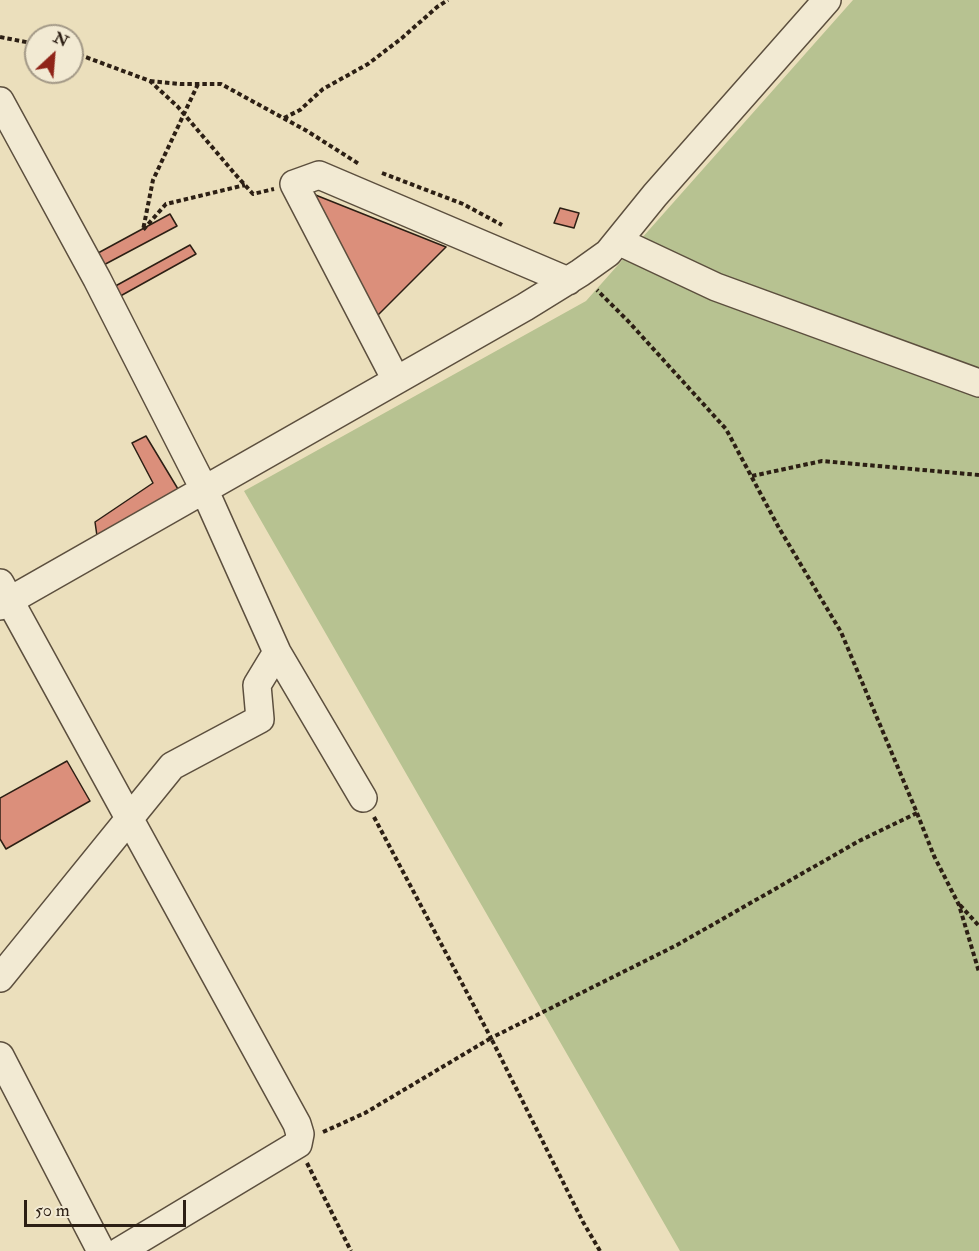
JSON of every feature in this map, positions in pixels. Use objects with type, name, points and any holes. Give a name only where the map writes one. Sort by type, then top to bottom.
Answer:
[{"type":"street","points":[[120,1251],[298,1144],[300,1134],[297,1124],[129,819],[3,597],[204,489],[525,307],[608,253],[655,195],[827,0]]},
{"type":"street","points":[[0,101],[97,279],[204,489],[277,652],[363,798]]},
{"type":"street","points":[[396,380],[294,184],[319,175],[574,277]]},
{"type":"street","points":[[618,241],[716,287],[979,383]]},
{"type":"street","points":[[0,978],[172,766],[260,719],[256,685],[277,652]]},
{"type":"street","points":[[0,1056],[102,1251]]},
{"type":"path","points":[[284,118],[300,110],[323,89],[368,64],[448,0]]},
{"type":"path","points":[[0,37],[24,42]]},
{"type":"path","points":[[84,56],[150,81],[221,84],[284,118],[362,166]]},
{"type":"path","points":[[150,81],[184,114],[253,194],[294,184]]},
{"type":"path","points":[[198,84],[153,180],[143,230],[166,204],[245,185]]},
{"type":"path","points":[[373,170],[463,204],[498,222],[507,230]]},
{"type":"path","points":[[574,277],[628,321],[726,429],[779,528],[840,632],[934,856],[959,905],[979,972]]},
{"type":"path","points":[[752,476],[822,461],[979,475]]},
{"type":"path","points":[[363,798],[491,1038],[583,1222],[600,1251]]},
{"type":"path","points":[[351,1251],[298,1144],[365,1113],[491,1038],[677,945],[859,841],[916,813]]},
{"type":"path","points":[[959,905],[979,926]]},
{"type":"green space","points":[[853,0],[979,0],[979,1251],[680,1251],[244,491],[586,301]]},
{"type":"building","points":[[313,194],[446,247],[376,317]]},
{"type":"building","points":[[560,208],[579,213],[574,228],[554,223]]},
{"type":"building","points":[[170,214],[177,226],[98,268],[87,259]]},
{"type":"building","points":[[190,245],[196,254],[115,299],[110,289]]},
{"type":"building","points":[[146,436],[181,494],[98,543],[95,522],[153,483],[132,443]]},
{"type":"building","points":[[67,761],[90,801],[6,849],[0,839],[0,798]]}]
